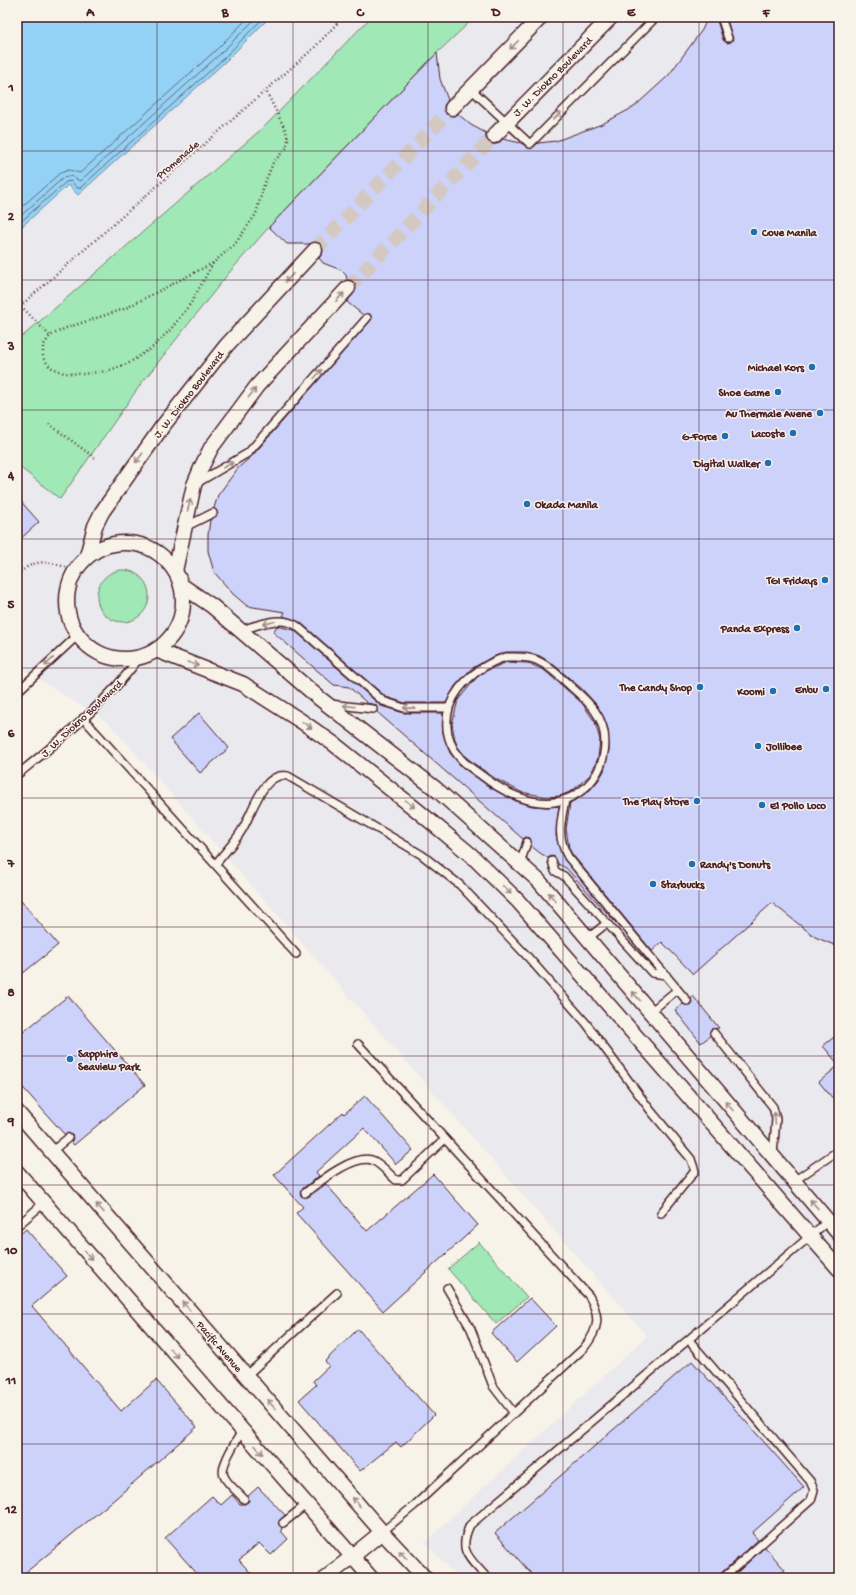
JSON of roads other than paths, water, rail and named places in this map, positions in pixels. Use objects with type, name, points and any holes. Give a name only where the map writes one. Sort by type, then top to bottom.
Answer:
[{"type":"street","points":[[452,108],[541,17]]},
{"type":"street","name":"J. W. Diokno Boulevard","points":[[494,136],[611,17]]},
{"type":"street","name":"J. W. Diokno Boulevard","points":[[87,556],[102,512],[154,439],[226,346],[315,250]]},
{"type":"street","points":[[175,571],[183,528],[194,485],[206,456],[257,386],[348,288]]},
{"type":"street","points":[[129,543],[140,545],[155,551],[168,562],[175,571],[181,585],[184,600],[182,615],[176,629],[168,641],[156,650],[140,657],[126,659],[112,658],[99,653],[87,645],[72,625],[66,603],[68,586],[75,570],[87,556],[107,546],[129,543]]},
{"type":"street","points":[[181,585],[212,606],[325,703],[436,789],[539,881],[649,1013],[839,1234]]},
{"type":"street","points":[[156,650],[224,675],[263,695],[334,744],[471,855],[518,901],[839,1269]]},
{"type":"street","name":"Pacific Avenue","points":[[17,1112],[382,1532],[425,1578]]},
{"type":"street","points":[[17,1172],[371,1578]]},
{"type":"street","points":[[326,1578],[382,1532]]},
{"type":"lane","points":[[471,89],[530,144],[656,17]]},
{"type":"lane","points":[[721,17],[728,38]]},
{"type":"lane","points":[[194,485],[248,453],[354,336],[368,318]]},
{"type":"lane","points":[[183,528],[213,513]]},
{"type":"lane","points":[[240,630],[276,621],[289,622],[297,626],[383,701],[404,708],[448,708]]},
{"type":"lane","points":[[17,692],[78,635]]},
{"type":"lane","name":"J. W. Diokno Boulevard","points":[[17,775],[53,746],[120,683],[140,657]]},
{"type":"lane","points":[[506,657],[521,657],[543,663],[587,701],[596,712],[602,724],[605,736],[605,749],[599,770],[586,787],[565,800],[545,803],[530,802],[515,797],[492,784],[480,775],[460,759],[452,747],[447,733],[446,720],[448,708],[452,698],[464,683],[481,667],[491,661],[506,657]]},
{"type":"lane","points":[[325,703],[373,709]]},
{"type":"lane","points":[[83,718],[296,954]]},
{"type":"lane","points":[[216,864],[242,830],[253,805],[266,786],[275,776],[281,775],[288,776],[422,855],[460,885],[527,956],[586,1023],[651,1111],[691,1159],[695,1171],[661,1213]]},
{"type":"lane","points":[[565,800],[559,830],[562,846],[574,867],[687,1001]]},
{"type":"lane","points":[[520,864],[527,842]]},
{"type":"lane","points":[[552,861],[555,871],[564,876],[652,973],[666,975]]},
{"type":"lane","points":[[587,939],[607,923]]},
{"type":"lane","points":[[649,1013],[677,990]]},
{"type":"lane","points":[[714,1033],[773,1107],[776,1119],[773,1157]]},
{"type":"lane","points":[[358,1044],[589,1296],[595,1306],[597,1316],[597,1326],[592,1337],[584,1348],[415,1505],[382,1532]]},
{"type":"lane","points":[[51,1152],[68,1138]]},
{"type":"lane","points":[[305,1193],[335,1170],[360,1160],[375,1161],[396,1180],[402,1180],[445,1139]]},
{"type":"lane","points":[[794,1181],[839,1150]]},
{"type":"lane","points":[[17,1226],[44,1203]]},
{"type":"lane","points":[[487,1578],[465,1553],[464,1538],[470,1525],[828,1221]]},
{"type":"lane","points":[[447,1288],[471,1329],[493,1386],[514,1412]]},
{"type":"lane","points":[[246,1376],[337,1293]]},
{"type":"lane","points":[[689,1340],[810,1481],[814,1490],[811,1500],[723,1578]]},
{"type":"lane","points":[[242,1431],[225,1463],[223,1470],[224,1477],[244,1499]]},
{"type":"lane","points":[[283,1523],[307,1504]]},
{"type":"water","points":[[17,17],[270,17],[226,61],[78,195],[68,185],[17,231]]},
{"type":"tunnel","points":[[315,250],[452,108]]},
{"type":"tunnel","points":[[348,288],[494,136]]},
{"type":"place","name":"Cove Manila","points":[[754,232]]},
{"type":"place","name":"Michael Kors","points":[[812,367]]},
{"type":"place","name":"Shoe Game","points":[[778,392]]},
{"type":"place","name":"Au Thermale Avene","points":[[820,413]]},
{"type":"place","name":"Lacoste","points":[[793,433]]},
{"type":"place","name":"G-Force","points":[[725,436]]},
{"type":"place","name":"Digital Walker","points":[[768,463]]},
{"type":"place","name":"Okada Manila","points":[[527,504]]},
{"type":"place","name":"TGI Fridays","points":[[825,580]]},
{"type":"place","name":"Panda Express","points":[[797,628]]},
{"type":"place","name":"The Candy Shop","points":[[700,687]]},
{"type":"place","name":"Enbu","points":[[826,689]]},
{"type":"place","name":"Koomi","points":[[773,691]]},
{"type":"place","name":"Jollibee","points":[[758,746]]},
{"type":"place","name":"The Play Store","points":[[697,801]]},
{"type":"place","name":"El Pollo Loco","points":[[762,805]]},
{"type":"place","name":"Randy's Donuts","points":[[692,864]]},
{"type":"place","name":"Starbucks","points":[[653,884]]},
{"type":"place","name":"Sapphire Seaview Park","points":[[70,1059]]}]
